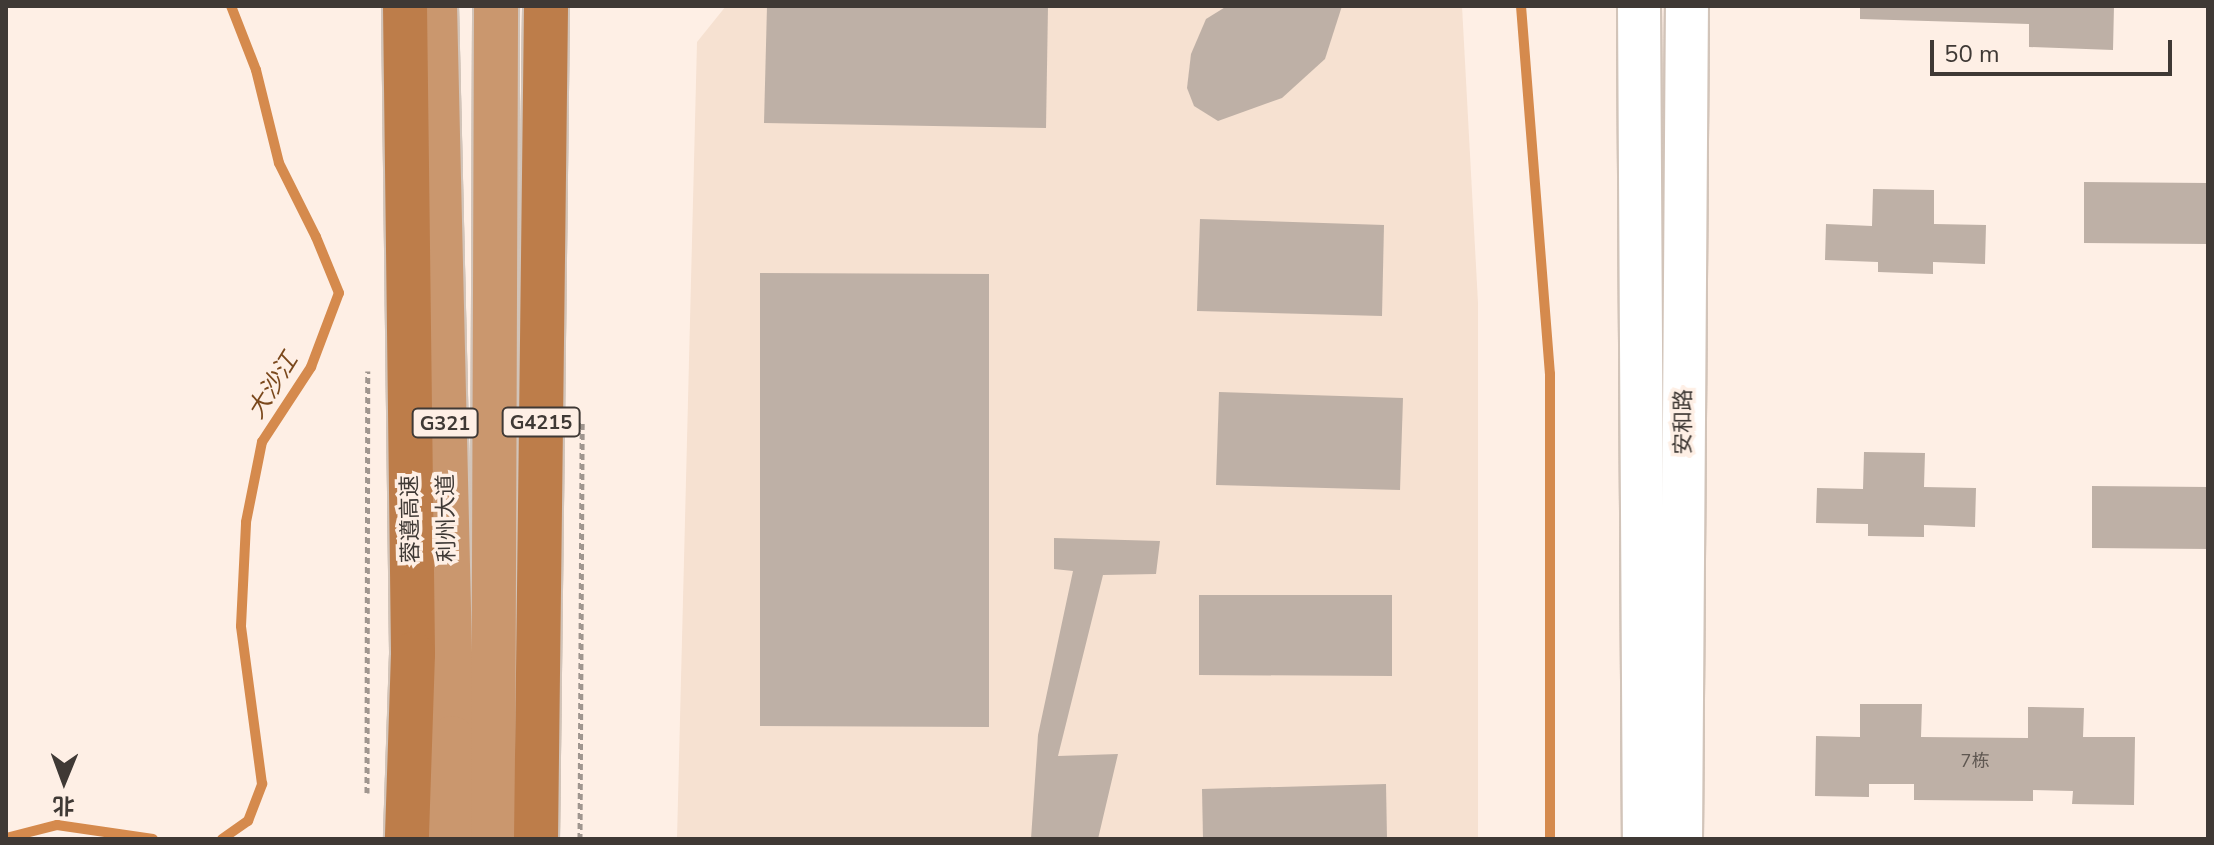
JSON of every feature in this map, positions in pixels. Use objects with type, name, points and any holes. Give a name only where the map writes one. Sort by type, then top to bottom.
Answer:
[{"type":"highway","name":"蓉遵高速","points":[[405,6],[413,654],[407,839]]},
{"type":"highway","name":"利州大道","points":[[435,6],[452,722],[450,839]]},
{"type":"highway","name":"利州大道","points":[[493,839],[496,6]]},
{"type":"highway","name":"G4215","points":[[536,839],[546,6]]},
{"type":"street","name":"安和路","points":[[1639,6],[1644,839]]},
{"type":"street","name":"安和路","points":[[1681,839],[1687,6]]},
{"type":"path","points":[[367,794],[368,369]]},
{"type":"shaded area","points":[[726,6],[1462,6],[1478,303],[1478,839],[677,839],[697,42]]},
{"type":"building","points":[[767,6],[1048,6],[1046,128],[764,123]]},
{"type":"building","points":[[1227,6],[1342,6],[1325,59],[1282,98],[1218,121],[1194,106],[1187,88],[1191,54],[1206,19]]},
{"type":"building","points":[[1860,6],[2114,6],[2113,50],[2029,47],[2029,24],[1860,19]]},
{"type":"building","points":[[2084,182],[2208,183],[2208,244],[2084,243]]},
{"type":"building","points":[[1873,189],[1934,190],[1934,224],[1986,225],[1985,264],[1933,262],[1933,274],[1878,272],[1878,262],[1825,260],[1826,224],[1872,226]]},
{"type":"building","points":[[1200,219],[1384,225],[1382,316],[1197,311]]},
{"type":"building","points":[[760,273],[989,274],[989,727],[760,726]]},
{"type":"building","points":[[1219,392],[1403,398],[1400,490],[1216,485]]},
{"type":"building","points":[[1864,452],[1925,453],[1924,487],[1976,488],[1975,527],[1924,525],[1924,537],[1868,536],[1868,524],[1816,523],[1817,488],[1863,489]]},
{"type":"building","points":[[2092,486],[2208,487],[2208,549],[2092,548]]},
{"type":"building","points":[[1054,538],[1160,541],[1156,574],[1103,575],[1058,756],[1118,754],[1098,839],[1031,839],[1038,735],[1073,571],[1054,569]]},
{"type":"building","points":[[1199,595],[1392,595],[1392,676],[1199,675]]},
{"type":"building","points":[[1860,704],[1922,704],[1921,737],[2028,738],[2028,707],[2084,708],[2083,737],[2135,737],[2134,805],[2072,804],[2073,791],[2033,790],[2033,801],[1914,800],[1914,784],[1869,784],[1869,797],[1815,796],[1816,736],[1860,737]]},
{"type":"building","points":[[1386,784],[1387,839],[1203,839],[1202,789]]},
{"type":"waterway","name":"大沙江","points":[[222,839],[248,821],[262,784],[241,626],[246,522],[262,442],[311,367],[339,293],[316,237],[279,163],[256,70],[231,6]]},
{"type":"waterway","points":[[1521,6],[1550,374],[1550,839]]},
{"type":"waterway","name":"大沙江","points":[[6,838],[57,825],[153,839]]}]
